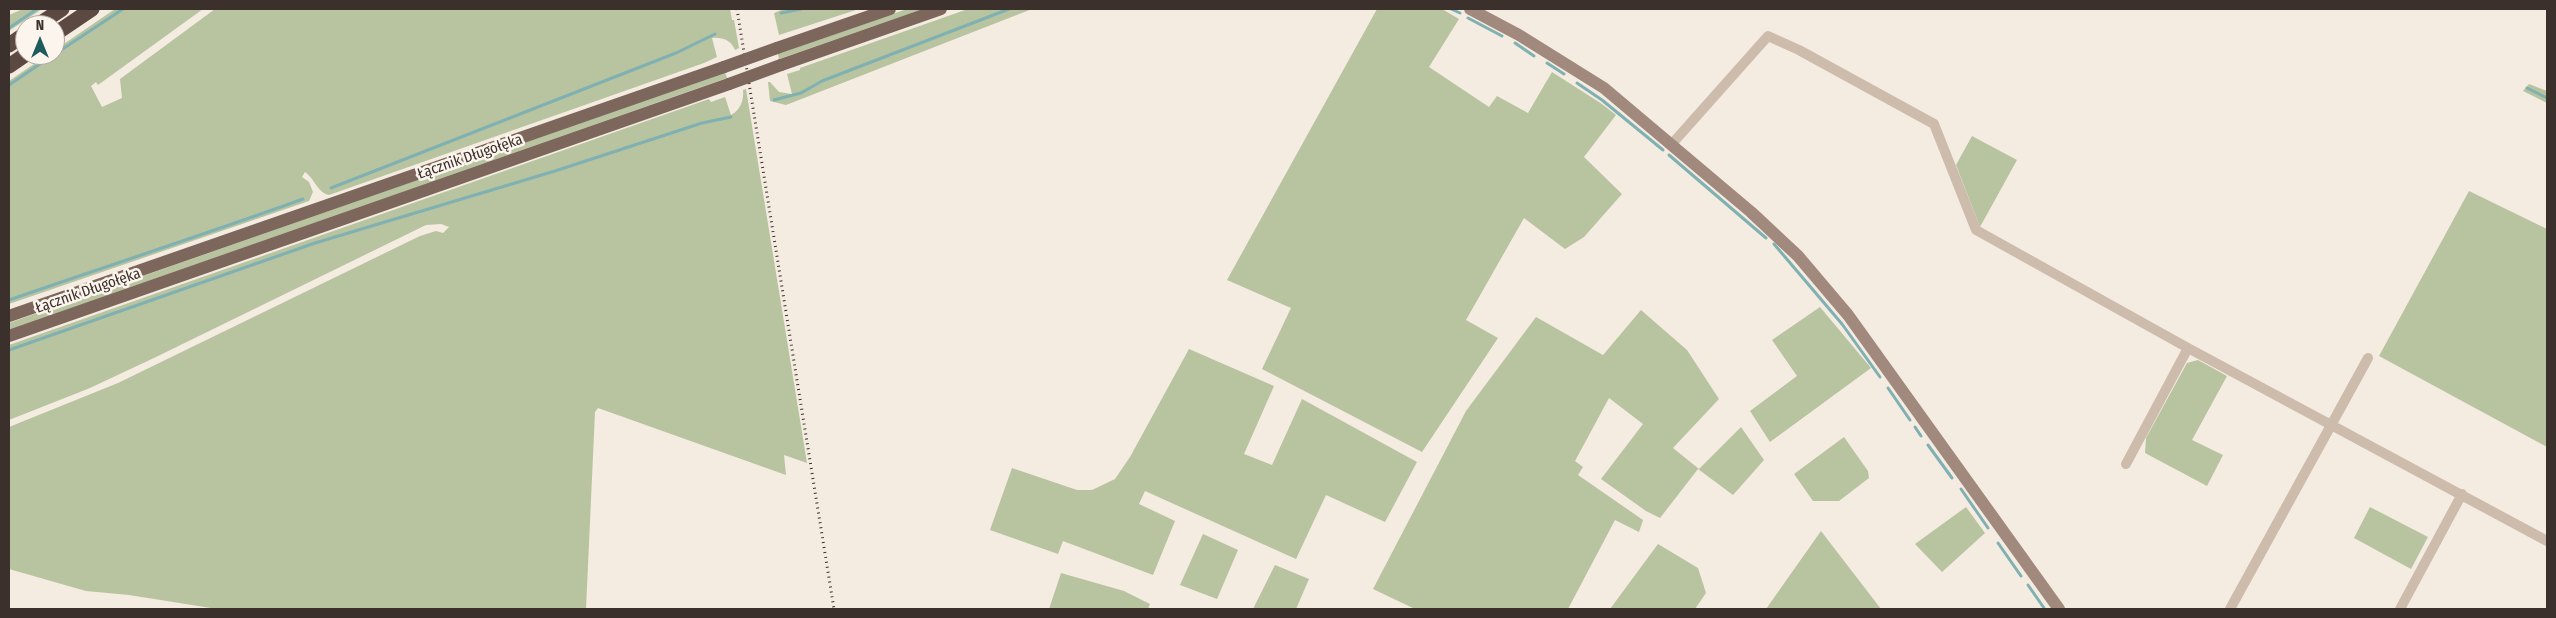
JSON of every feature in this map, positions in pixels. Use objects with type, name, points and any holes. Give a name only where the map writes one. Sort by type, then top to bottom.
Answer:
[{"type":"highway","points":[[65,27],[92,9]]},
{"type":"main road","name":"Łącznik Długołęka","points":[[9,316],[890,9]]},
{"type":"main road","name":"Łącznik Długołęka","points":[[9,336],[941,9]]},
{"type":"street","points":[[1470,9],[1519,35],[1604,88],[1751,212],[1792,251],[1848,315],[2060,609]]},
{"type":"street","points":[[1671,145],[1768,36],[1799,50],[1934,124],[1976,230],[2188,348],[2547,541]]},
{"type":"street","points":[[2126,464],[2188,348]]},
{"type":"street","points":[[2230,609],[2368,358]]},
{"type":"street","points":[[2400,609],[2462,494]]},
{"type":"green space","points":[[23,9],[42,9],[33,15],[15,15],[15,27],[9,31],[9,15]]},
{"type":"green space","points":[[115,9],[203,9],[98,85],[96,82],[91,86],[102,107],[122,98],[120,79],[215,9],[730,9],[739,48],[735,50],[726,40],[712,38],[717,57],[704,63],[329,195],[325,194],[305,172],[302,177],[309,182],[313,192],[309,201],[9,304],[9,81],[32,65],[65,65],[65,43]]},
{"type":"green space","points":[[784,9],[859,9],[779,35],[774,13]]},
{"type":"green space","points":[[907,9],[923,9],[779,59],[778,54]]},
{"type":"green space","points":[[968,9],[1032,9],[786,105],[770,101],[768,82],[779,92],[792,94],[787,74]]},
{"type":"green space","points":[[1377,9],[1442,9],[1459,19],[1429,67],[1489,107],[1497,96],[1528,113],[1552,72],[1616,115],[1584,157],[1622,194],[1584,237],[1565,249],[1524,218],[1466,320],[1498,338],[1422,452],[1262,369],[1291,308],[1227,280]]},
{"type":"green space","points":[[725,72],[727,78],[9,330],[9,323]]},
{"type":"green space","points":[[2529,84],[2547,91],[2547,103],[2523,91]]},
{"type":"green space","points":[[746,89],[807,463],[784,455],[786,475],[598,408],[595,412],[586,609],[217,609],[129,595],[86,591],[9,569],[9,427],[118,383],[420,236],[436,231],[443,233],[449,227],[441,224],[426,225],[90,388],[9,420],[9,345],[709,99],[711,102],[725,97],[731,115],[739,108],[743,98],[743,90]]},
{"type":"green space","points":[[1972,136],[2017,160],[1980,227],[1956,165]]},
{"type":"green space","points":[[2469,191],[2547,229],[2547,447],[2379,356]]},
{"type":"green space","points":[[1820,307],[1871,368],[1770,442],[1750,411],[1797,376],[1772,340]]},
{"type":"green space","points":[[1641,310],[1687,350],[1719,399],[1673,448],[1699,469],[1741,427],[1764,460],[1733,495],[1698,469],[1660,518],[1646,511],[1601,479],[1643,424],[1609,398],[1575,461],[1583,467],[1578,475],[1643,520],[1639,532],[1615,520],[1568,609],[1415,609],[1373,589],[1466,411],[1536,317],[1603,355]]},
{"type":"green space","points":[[1189,349],[1274,386],[1244,454],[1272,465],[1302,399],[1417,462],[1385,522],[1326,495],[1296,559],[1145,491],[1139,504],[1175,521],[1153,575],[1063,541],[1058,554],[990,530],[1012,468],[1077,490],[1092,490],[1115,479],[1130,457]]},
{"type":"green space","points":[[2198,360],[2227,376],[2192,440],[2223,455],[2207,486],[2145,453],[2146,438],[2187,363]]},
{"type":"green space","points":[[1844,437],[1868,471],[1869,478],[1839,501],[1813,501],[1794,474]]},
{"type":"green space","points":[[1966,507],[1985,533],[1942,572],[1915,544]]},
{"type":"green space","points":[[2370,507],[2428,537],[2411,569],[2354,538]]},
{"type":"green space","points":[[1821,531],[1881,609],[1766,609]]},
{"type":"green space","points":[[1203,534],[1238,550],[1217,599],[1180,585]]},
{"type":"green space","points":[[1658,544],[1698,568],[1706,593],[1695,609],[1610,609]]},
{"type":"green space","points":[[1275,565],[1309,579],[1296,609],[1253,609]]},
{"type":"green space","points":[[1061,573],[1124,591],[1150,604],[1148,609],[1049,609]]},
{"type":"waterway","points":[[9,28],[37,9]]},
{"type":"waterway","points":[[65,47],[123,9]]},
{"type":"waterway","points":[[781,13],[801,9]]},
{"type":"waterway","points":[[774,100],[801,93],[822,81],[1009,9]]},
{"type":"waterway","points":[[1451,9],[1460,13]]},
{"type":"waterway","points":[[1468,18],[1502,36]]},
{"type":"waterway","points":[[331,188],[676,53],[715,34]]},
{"type":"waterway","points":[[1515,43],[1534,56]]},
{"type":"waterway","points":[[1547,63],[1564,74]]},
{"type":"waterway","points":[[9,85],[38,65]]},
{"type":"waterway","points":[[1577,83],[1602,100],[1663,150]]},
{"type":"waterway","points":[[2527,88],[2547,98]]},
{"type":"waterway","points":[[9,350],[315,243],[555,171],[702,123],[731,117]]},
{"type":"waterway","points":[[1669,155],[1766,238]]},
{"type":"waterway","points":[[9,300],[303,199]]},
{"type":"waterway","points":[[1774,244],[1842,324],[1880,377]]},
{"type":"waterway","points":[[1888,388],[1910,420]]},
{"type":"waterway","points":[[1915,427],[1921,436]]},
{"type":"waterway","points":[[1928,445],[1952,478]]},
{"type":"waterway","points":[[1961,489],[1988,528]]},
{"type":"waterway","points":[[1998,543],[2021,576]]},
{"type":"waterway","points":[[2028,585],[2044,608]]},
{"type":"railway","points":[[737,9],[834,609]]}]
